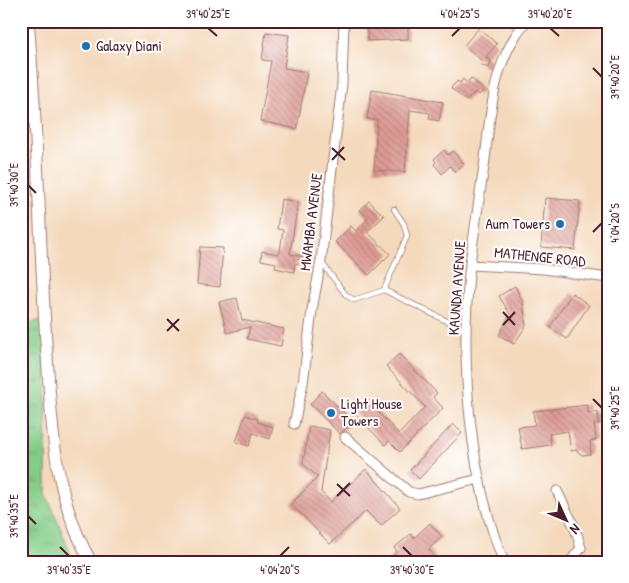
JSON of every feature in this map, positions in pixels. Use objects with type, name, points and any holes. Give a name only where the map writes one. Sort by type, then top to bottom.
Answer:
[{"type":"street","points":[[28,21],[36,101],[37,201],[56,468],[69,518],[90,562]]},
{"type":"street","name":"MWAMBA AVENUE","points":[[294,424],[304,376],[312,310],[321,261],[342,84],[344,21]]},
{"type":"street","name":"KAUNDA AVENUE","points":[[504,562],[489,519],[479,479],[470,405],[467,331],[470,265],[496,80],[510,42],[526,21]]},
{"type":"street","name":"MATHENGE ROAD","points":[[470,265],[544,269],[608,278]]},
{"type":"street","points":[[345,437],[409,492],[418,494],[479,479]]},
{"type":"street","points":[[557,491],[575,528],[581,548],[570,562]]},
{"type":"lane","points":[[384,290],[407,236],[404,224],[394,209]]},
{"type":"lane","points":[[321,261],[346,295],[354,300],[384,290],[467,331]]},
{"type":"green space","points":[[47,319],[46,493],[74,562],[21,562],[21,325]]},
{"type":"building","points":[[366,21],[408,21],[408,39],[368,41]]},
{"type":"building","points":[[479,28],[497,44],[486,57],[491,61],[489,68],[481,65],[482,61],[464,45]]},
{"type":"building","points":[[266,32],[289,35],[284,68],[307,72],[297,129],[260,121],[271,61],[262,60]]},
{"type":"building","points":[[471,78],[484,90],[479,95],[475,92],[466,101],[451,88],[457,81],[460,83],[463,79],[467,83]]},
{"type":"building","points":[[372,90],[443,102],[439,121],[429,119],[430,113],[410,110],[405,172],[374,170],[377,120],[367,119]]},
{"type":"building","points":[[444,150],[448,155],[453,151],[464,164],[455,172],[450,166],[442,174],[434,164],[436,162],[434,159]]},
{"type":"building","name":"Aum Towers","points":[[545,198],[580,201],[575,250],[541,247]]},
{"type":"building","points":[[281,199],[298,202],[290,254],[306,257],[304,265],[295,263],[294,272],[275,268],[276,263],[261,260],[262,251],[278,254],[280,252],[283,230],[277,229]]},
{"type":"building","points":[[369,201],[384,216],[367,232],[390,254],[369,275],[335,242],[351,226],[356,231],[368,218],[360,210]]},
{"type":"building","points":[[200,247],[223,248],[220,287],[197,284]]},
{"type":"building","points":[[515,286],[523,302],[526,326],[514,344],[499,335],[510,314],[499,296]]},
{"type":"building","points":[[572,293],[589,305],[567,339],[550,327]]},
{"type":"building","points":[[237,298],[242,320],[284,329],[281,346],[247,339],[250,327],[227,333],[219,302]]},
{"type":"building","points":[[399,354],[437,393],[433,397],[443,408],[400,452],[389,441],[385,445],[355,413],[368,401],[399,434],[425,407],[386,366]]},
{"type":"building","name":"Light House Towers","points":[[322,391],[353,422],[340,434],[310,404]]},
{"type":"building","points":[[588,405],[588,413],[598,412],[599,424],[594,424],[596,440],[590,441],[591,454],[582,455],[576,450],[571,451],[568,431],[549,434],[551,445],[522,449],[518,427],[535,425],[533,411]]},
{"type":"building","points":[[245,415],[258,419],[257,422],[273,427],[270,439],[253,433],[249,446],[236,442]]},
{"type":"building","points":[[453,424],[462,433],[419,479],[410,470]]},
{"type":"building","points":[[309,426],[330,430],[321,492],[331,502],[366,469],[400,508],[381,526],[366,511],[330,544],[291,504],[318,477],[303,464]]},
{"type":"building","points":[[430,523],[442,537],[429,549],[440,562],[385,562],[397,552],[394,548],[411,534],[414,538]]},
{"type":"place","name":"Galaxy Diani","points":[[86,46]]},
{"type":"place","name":"Aum Towers","points":[[560,224]]},
{"type":"place","name":"Light House Towers","points":[[331,413]]}]
